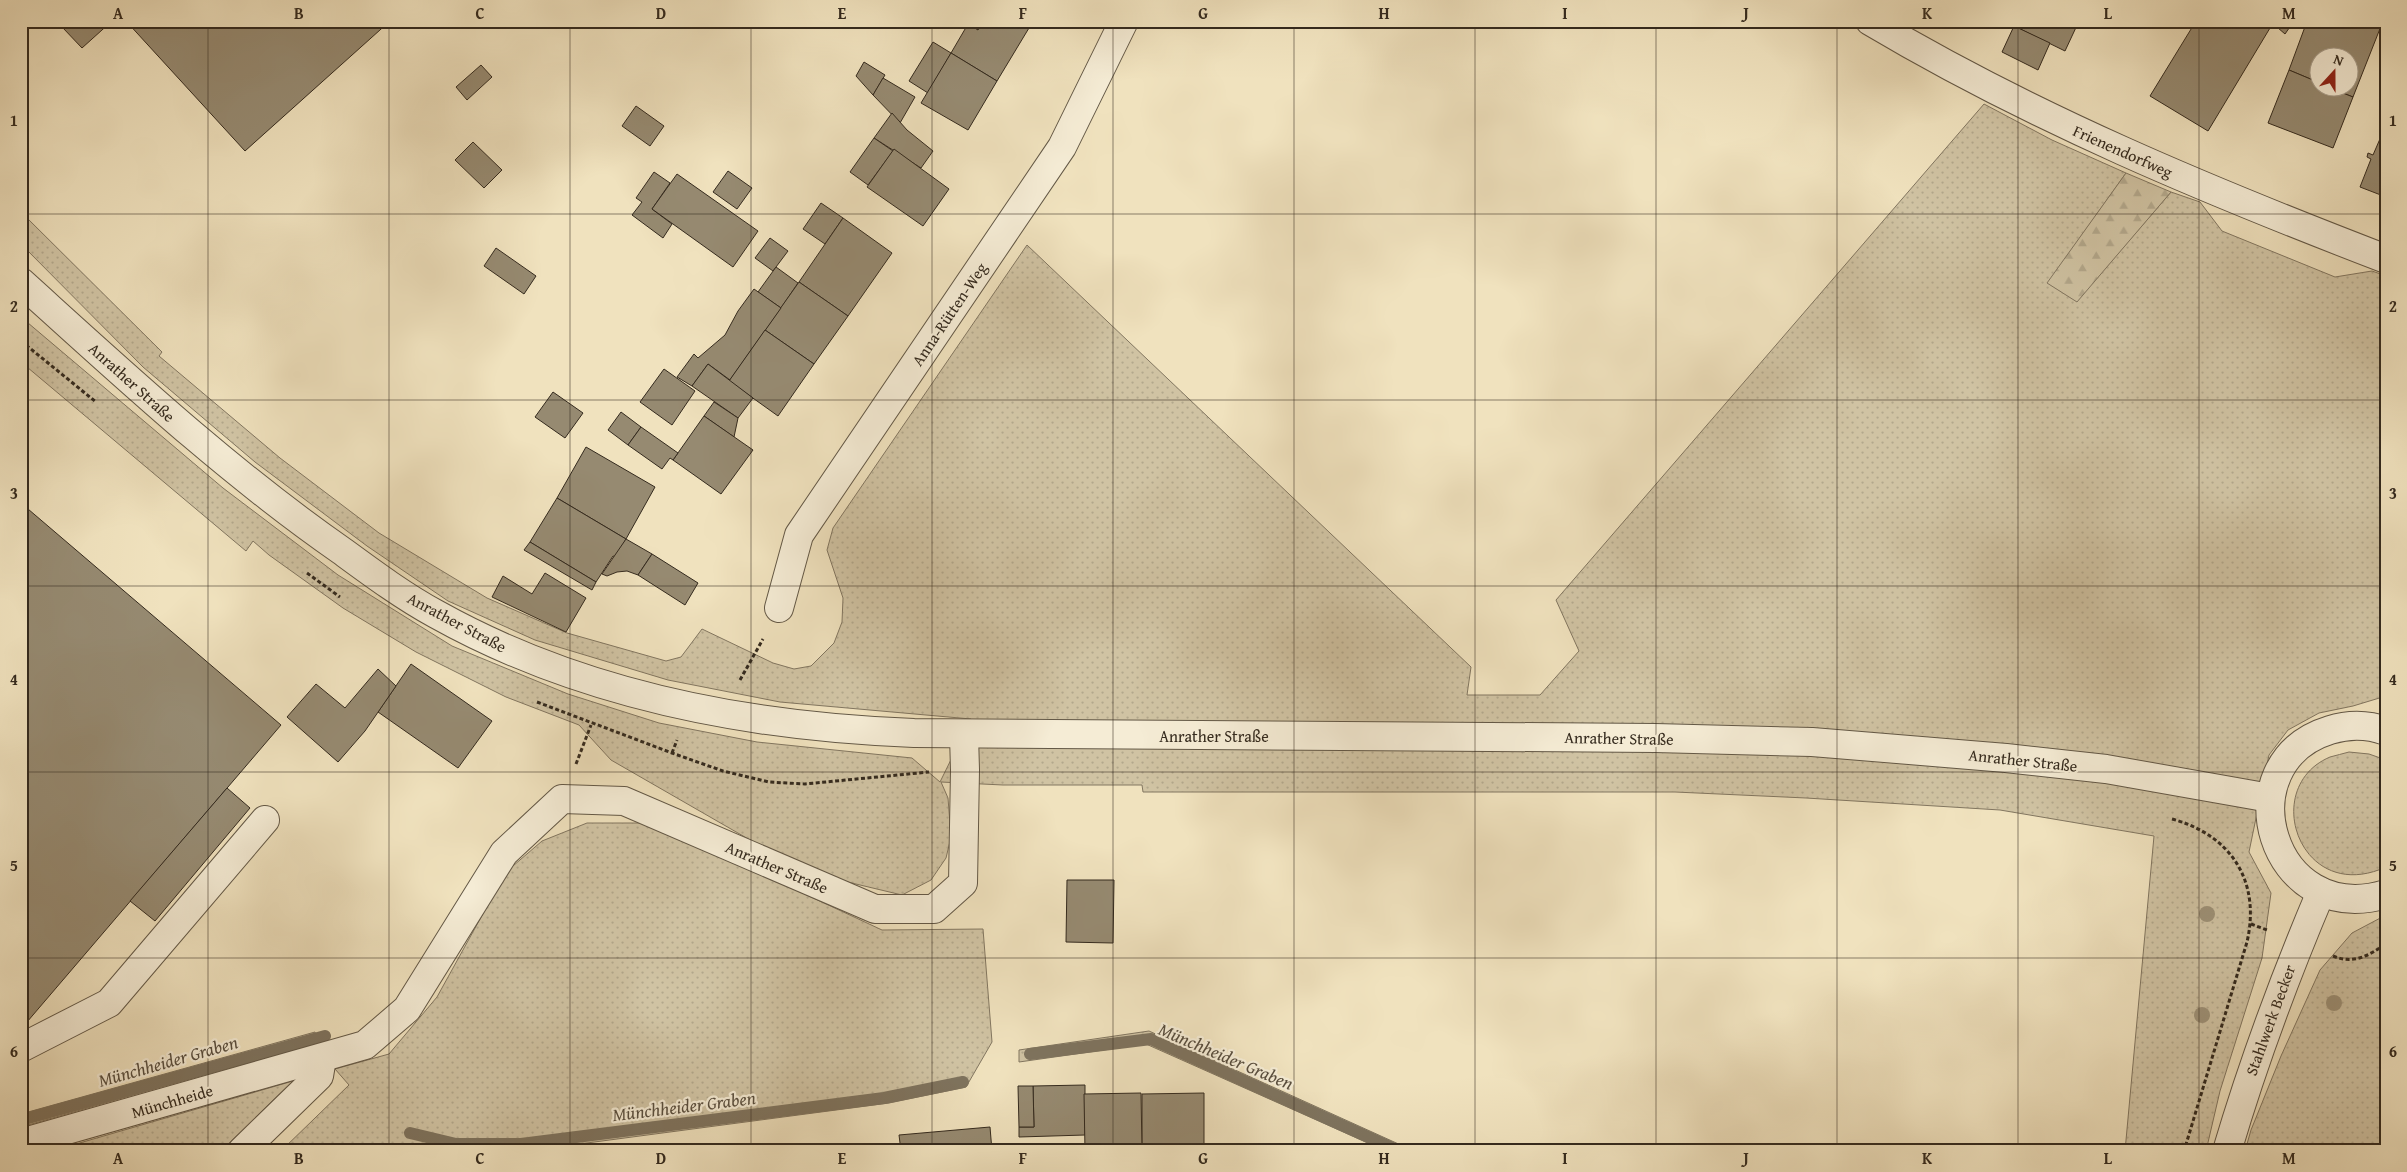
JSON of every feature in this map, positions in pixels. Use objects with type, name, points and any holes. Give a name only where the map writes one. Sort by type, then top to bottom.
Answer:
[{"type":"street","name":"Anna-Rütten-Weg","points":[[779,608],[799,535],[1062,147],[1124,21]]},
{"type":"street","name":"Frienendorfweg","points":[[1870,21],[2068,127],[2252,208],[2386,259]]},
{"type":"street","name":"Anrather Straße","points":[[21,282],[160,408],[228,466],[383,581],[436,614],[520,654],[605,685],[691,707],[810,726],[964,735],[1654,738],[1792,742],[2055,763],[2154,776],[2270,798]]},
{"type":"street","points":[[2386,731],[2373,726],[2346,725],[2319,734],[2296,749],[2279,772],[2270,798],[2270,826],[2280,854],[2297,876],[2321,892],[2346,899],[2371,898],[2386,894]]},
{"type":"street","name":"Anrather Straße","points":[[322,1058],[365,1045],[407,1009],[504,854],[562,799],[624,801],[875,909],[934,909],[962,882],[966,770],[964,735]]},
{"type":"street","points":[[21,1048],[109,1003],[265,820]]},
{"type":"street","name":"Stahlwerk Becker","points":[[2227,1151],[2250,1074],[2299,943],[2321,892]]},
{"type":"street","points":[[242,1151],[319,1076],[322,1058]]},
{"type":"street","name":"Münchheide","points":[[21,1143],[322,1058]]},
{"type":"path","points":[[2170,819],[2206,832],[2231,853],[2245,882],[2251,909],[2251,924],[2247,942],[2184,1151]]},
{"type":"green space","points":[[1984,104],[2052,140],[2126,173],[2048,283],[2077,301],[2171,192],[2200,202],[2222,231],[2335,277],[2372,271],[2386,276],[2386,696],[2353,706],[2319,713],[2288,730],[2269,755],[2249,852],[2271,893],[2262,958],[2220,1091],[2206,1151],[2125,1151],[2154,836],[2000,810],[1675,792],[1143,792],[1142,785],[1003,785],[941,782],[948,798],[951,837],[946,858],[931,880],[902,895],[835,879],[764,848],[611,760],[579,725],[506,697],[416,652],[343,608],[269,555],[253,541],[246,551],[21,362],[21,317],[223,488],[338,575],[452,646],[568,694],[659,723],[757,742],[912,758],[940,782],[971,719],[780,702],[668,680],[535,640],[448,601],[367,546],[255,462],[143,367],[21,244],[21,212],[162,352],[159,356],[280,458],[379,533],[487,598],[567,633],[666,661],[681,657],[702,629],[773,663],[794,669],[811,666],[834,643],[842,622],[843,598],[827,550],[833,528],[1027,245],[1471,667],[1467,695],[1540,695],[1579,651],[1556,600]]},
{"type":"green space","points":[[2126,173],[2171,192],[2077,302],[2047,283]]},
{"type":"green space","points":[[2349,752],[2369,754],[2386,760],[2386,867],[2356,875],[2331,870],[2312,857],[2299,838],[2294,815],[2297,792],[2308,772],[2330,757]]},
{"type":"green space","points":[[587,823],[652,823],[882,930],[983,929],[992,1042],[966,1087],[889,1103],[534,1150],[281,1151],[349,1085],[335,1069],[389,1054],[437,997],[506,872],[542,841]]},
{"type":"green space","points":[[2386,915],[2386,1151],[2245,1151],[2251,1130],[2281,1056],[2320,970],[2352,933]]},
{"type":"green space","points":[[1149,1031],[1414,1151],[1386,1151],[1146,1044],[1019,1062],[1019,1050]]},
{"type":"green space","points":[[315,1032],[318,1042],[21,1127],[21,1114]]},
{"type":"green space","points":[[293,1081],[221,1151],[52,1151]]},
{"type":"building","points":[[70,21],[112,21],[82,48],[63,28]]},
{"type":"building","points":[[126,21],[390,21],[245,151]]},
{"type":"building","points":[[955,21],[970,21],[966,28]]},
{"type":"building","points":[[970,21],[983,21],[978,30],[968,24]]},
{"type":"building","points":[[983,21],[1032,23],[997,81],[951,53],[968,24],[978,30]]},
{"type":"building","points":[[2016,21],[2079,21],[2065,51],[2014,26]]},
{"type":"building","points":[[2196,21],[2270,21],[2273,23],[2208,131],[2150,96]]},
{"type":"building","points":[[2270,21],[2294,21],[2285,34]]},
{"type":"building","points":[[2319,21],[2383,21],[2360,79],[2360,48],[2310,48],[2310,79],[2289,70],[2306,24],[2316,27]]},
{"type":"building","points":[[2014,26],[2050,43],[2038,70],[2002,52]]},
{"type":"building","points":[[933,42],[951,53],[928,93],[909,81]]},
{"type":"building","points":[[951,53],[997,81],[968,130],[921,103]]},
{"type":"building","points":[[864,62],[885,75],[873,95],[856,76]]},
{"type":"building","points":[[481,65],[492,77],[467,100],[456,87]]},
{"type":"building","points":[[2289,70],[2310,79],[2310,98],[2353,98],[2333,148],[2268,123]]},
{"type":"building","points":[[883,78],[915,97],[900,123],[873,95]]},
{"type":"building","points":[[636,106],[664,126],[650,146],[622,126]]},
{"type":"building","points":[[892,113],[907,130],[933,151],[921,168],[874,138]]},
{"type":"building","points":[[2386,125],[2386,197],[2360,187],[2371,159],[2367,157],[2368,153],[2373,155]]},
{"type":"building","points":[[874,138],[893,151],[868,185],[850,172]]},
{"type":"building","points":[[473,142],[502,170],[484,188],[455,160]]},
{"type":"building","points":[[894,149],[949,189],[923,226],[867,187]]},
{"type":"building","points":[[728,171],[752,188],[737,209],[713,192]]},
{"type":"building","points":[[654,172],[670,183],[652,209],[672,224],[663,238],[632,215],[642,202],[636,198]]},
{"type":"building","points":[[677,174],[758,231],[733,267],[652,209]]},
{"type":"building","points":[[821,203],[843,218],[825,244],[803,229]]},
{"type":"building","points":[[843,218],[892,253],[848,316],[799,282]]},
{"type":"building","points":[[770,238],[788,251],[773,271],[755,258]]},
{"type":"building","points":[[496,248],[536,276],[524,294],[484,266]]},
{"type":"building","points":[[776,267],[798,283],[781,308],[758,292]]},
{"type":"building","points":[[799,282],[848,316],[814,364],[765,330]]},
{"type":"building","points":[[754,289],[781,308],[730,380],[708,364],[692,386],[677,377],[694,354],[698,358],[725,335],[738,311]]},
{"type":"building","points":[[765,330],[814,364],[778,416],[729,381]]},
{"type":"building","points":[[708,364],[753,398],[738,418],[692,386]]},
{"type":"building","points":[[664,369],[695,391],[672,425],[640,402]]},
{"type":"building","points":[[553,392],[583,413],[565,438],[535,417]]},
{"type":"building","points":[[714,402],[738,418],[734,437],[704,416]]},
{"type":"building","points":[[621,412],[641,427],[628,445],[608,430]]},
{"type":"building","points":[[704,416],[753,450],[721,494],[673,460]]},
{"type":"building","points":[[641,427],[678,453],[673,460],[670,458],[662,469],[628,445]]},
{"type":"building","points":[[586,447],[655,487],[626,539],[557,498]]},
{"type":"building","points":[[557,498],[626,539],[616,557],[613,556],[596,582],[530,542]]},
{"type":"building","points":[[21,503],[281,725],[21,1029]]},
{"type":"building","points":[[626,539],[652,554],[638,575],[627,571],[607,576],[602,574]]},
{"type":"building","points":[[530,542],[596,582],[592,590],[524,550]]},
{"type":"building","points":[[652,554],[698,583],[685,605],[638,575]]},
{"type":"building","points":[[545,573],[586,598],[566,632],[492,597],[503,576],[532,594]]},
{"type":"building","points":[[411,664],[492,721],[458,768],[378,712]]},
{"type":"building","points":[[378,669],[396,686],[365,731],[338,762],[287,717],[316,684],[345,708]]},
{"type":"building","points":[[227,788],[250,808],[155,921],[130,901]]},
{"type":"building","points":[[1067,880],[1114,880],[1113,943],[1066,942]]},
{"type":"building","points":[[1085,1085],[1085,1135],[1019,1137],[1019,1127],[1034,1127],[1033,1086]]},
{"type":"building","points":[[1018,1086],[1033,1086],[1034,1127],[1019,1127]]},
{"type":"building","points":[[1141,1093],[1142,1151],[1085,1151],[1084,1094]]},
{"type":"building","points":[[1204,1093],[1204,1151],[1142,1151],[1142,1094]]},
{"type":"building","points":[[990,1127],[992,1151],[901,1151],[899,1135]]},
{"type":"waterway","name":"Münchheider Graben","points":[[21,1120],[325,1036]]},
{"type":"waterway","name":"Münchheider Graben","points":[[1030,1054],[1151,1039],[1399,1151]]},
{"type":"waterway","name":"Münchheider Graben","points":[[410,1133],[456,1144],[521,1144],[884,1098],[963,1082]]}]
